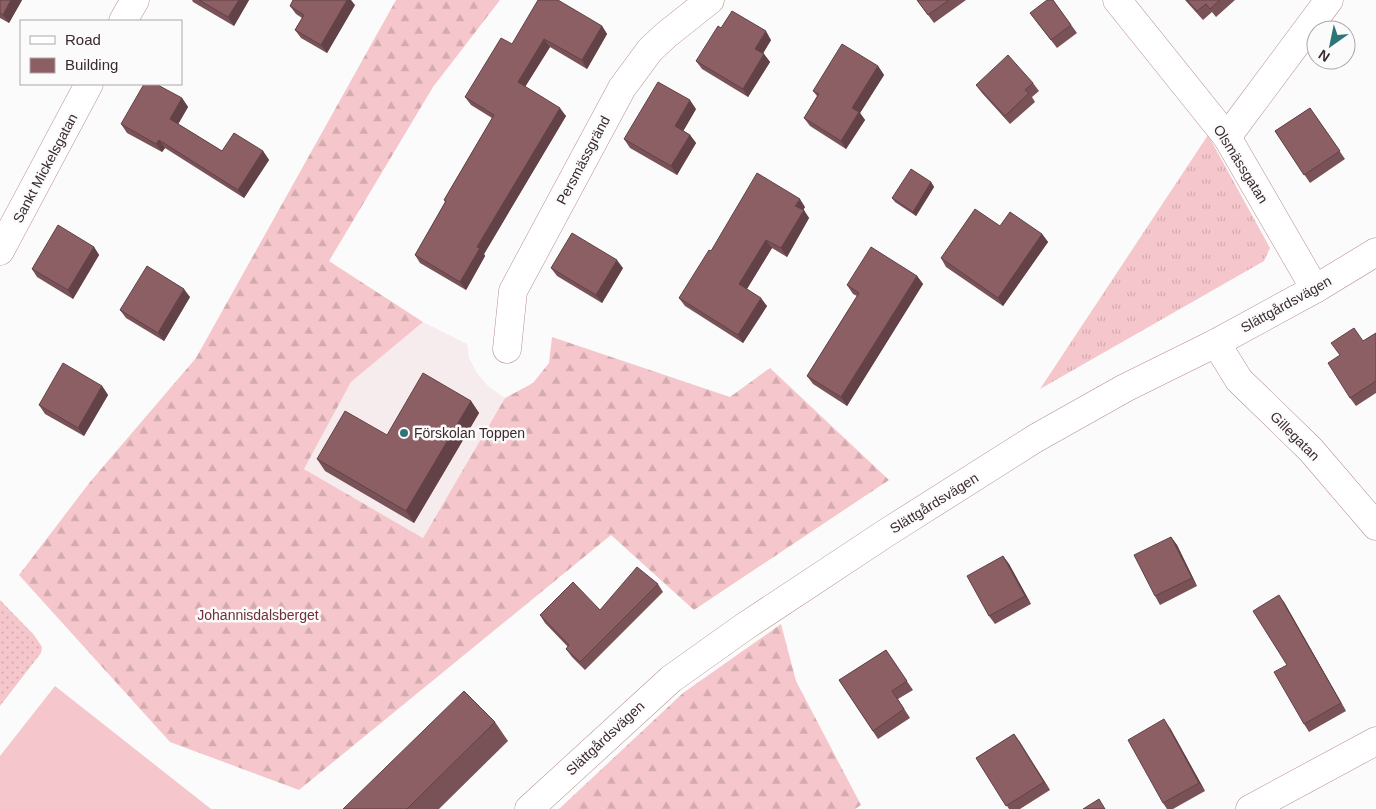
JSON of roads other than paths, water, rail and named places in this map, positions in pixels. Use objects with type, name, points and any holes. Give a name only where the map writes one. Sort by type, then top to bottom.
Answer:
[{"type":"street","points":[[123,20],[135,0]]},
{"type":"street","name":"Persmässgränd","points":[[507,349],[513,291],[622,88],[650,50],[710,0]]},
{"type":"street","name":"Olsmässgatan","points":[[1117,0],[1227,136],[1315,289]]},
{"type":"street","points":[[1227,136],[1329,0]]},
{"type":"street","name":"Sankt Mickelsgatan","points":[[0,251],[89,85]]},
{"type":"street","name":"Slättgårdsvägen","points":[[530,809],[671,679],[744,627],[886,533],[1036,438],[1125,388],[1216,344],[1315,289],[1376,252]]},
{"type":"street","name":"Gillegatan","points":[[1216,344],[1239,380],[1310,450],[1376,526]]},
{"type":"street","points":[[1250,809],[1376,741]]},
{"type":"place","name":"Förskolan Toppen","points":[[404,433]]},
{"type":"park label","name":"Johannisdalsberget","points":[[258,615]]}]
